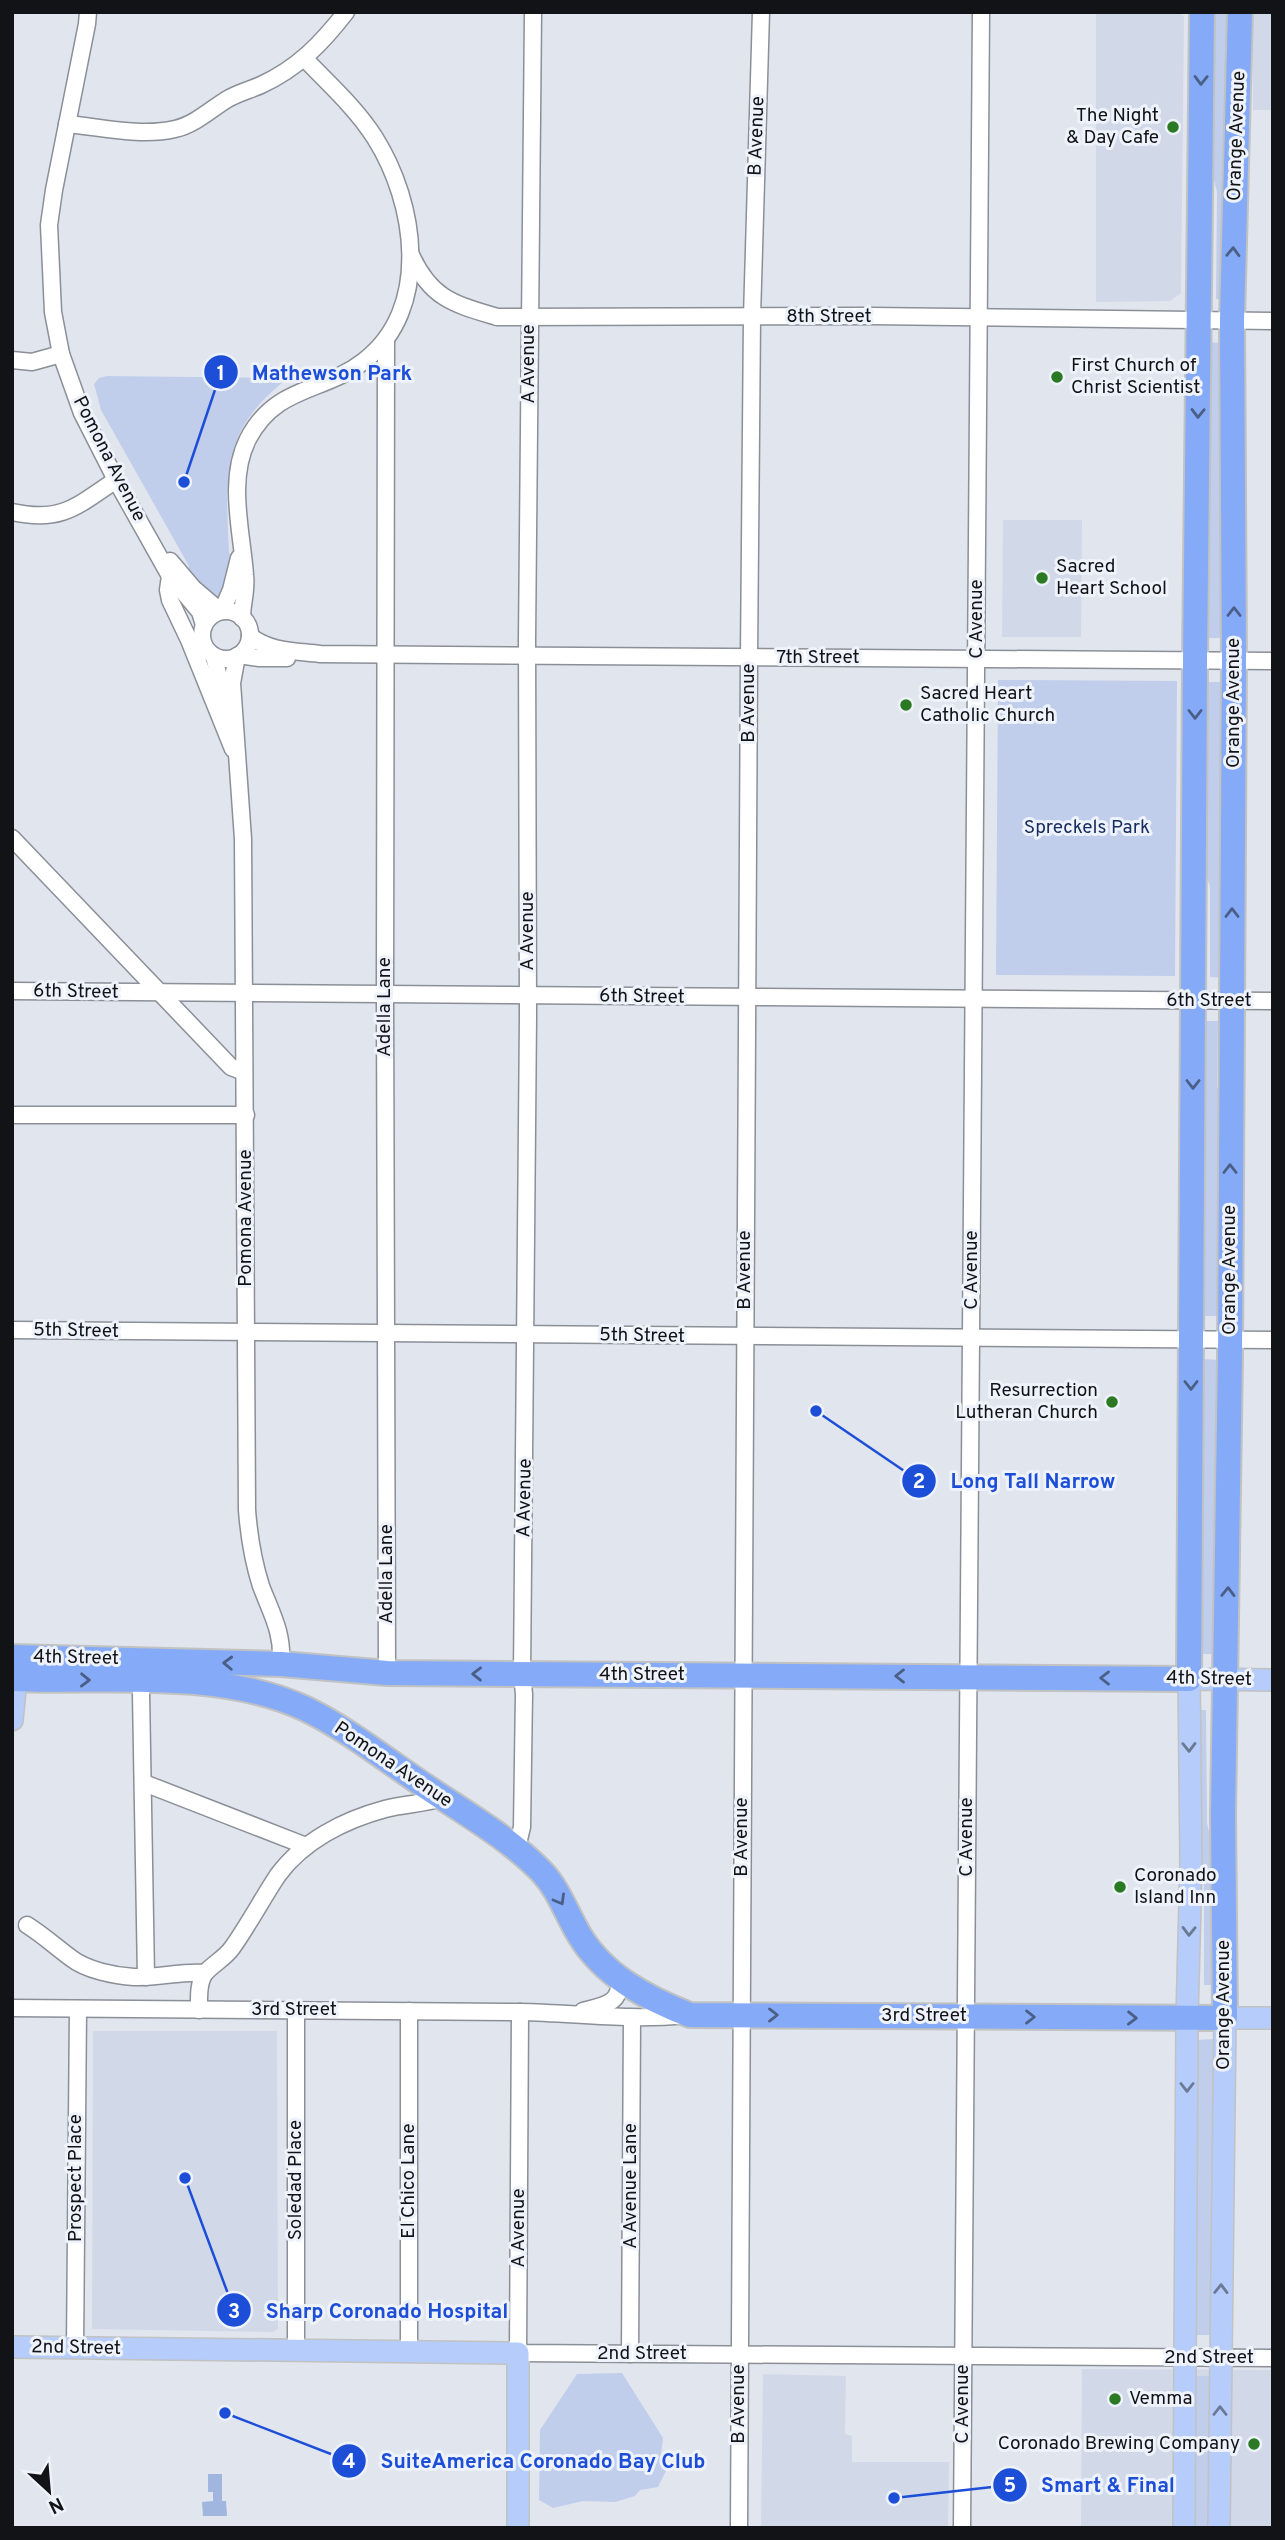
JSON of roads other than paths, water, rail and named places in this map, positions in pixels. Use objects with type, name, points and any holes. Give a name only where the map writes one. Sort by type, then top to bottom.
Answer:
[{"type":"highway","name":"Orange Avenue","points":[[1189,1679],[1202,12]]},
{"type":"highway","name":"Orange Avenue","points":[[1225,2018],[1223,1814],[1227,1680],[1234,660],[1232,320],[1240,12]]},
{"type":"highway","name":"4th Street","points":[[13,1665],[281,1664],[387,1673],[1189,1679]]},
{"type":"highway","name":"Pomona Avenue","points":[[13,1665],[194,1682],[263,1693],[317,1715],[517,1848],[544,1875],[592,1954],[610,1972],[665,2005],[690,2015]]},
{"type":"highway","name":"3rd Street","points":[[690,2015],[1225,2018]]},
{"type":"main road","points":[[12,1720],[13,1665]]},
{"type":"main road","name":"4th Street","points":[[1189,1679],[1273,1680]]},
{"type":"main road","name":"Orange Avenue","points":[[1184,2528],[1187,2019],[1191,1863],[1189,1679]]},
{"type":"main road","name":"Orange Avenue","points":[[1219,2528],[1225,2018]]},
{"type":"main road","name":"3rd Street","points":[[1225,2018],[1273,2018]]},
{"type":"main road","name":"2nd Street","points":[[12,2347],[518,2353]]},
{"type":"main road","name":"A Avenue","points":[[518,2353],[518,2528]]},
{"type":"street","name":"Pomona Avenue","points":[[88,12],[49,225],[53,312],[61,354],[82,413],[170,576],[170,600],[240,766]]},
{"type":"street","points":[[68,124],[154,132],[177,129],[193,122],[229,98],[263,84],[305,59],[321,44],[346,12]]},
{"type":"street","name":"A Avenue","points":[[517,1848],[522,1827],[524,1692],[527,656],[533,12]]},
{"type":"street","name":"B Avenue","points":[[739,2528],[749,657],[752,317],[761,12]]},
{"type":"street","name":"C Avenue","points":[[962,2528],[981,12]]},
{"type":"street","points":[[242,618],[246,579],[237,478],[247,442],[259,422],[281,401],[362,363],[386,341],[401,313],[409,277],[411,255],[403,199],[392,169],[375,138],[353,108],[305,59]]},
{"type":"street","name":"8th Street","points":[[411,255],[424,281],[441,295],[462,306],[497,317],[1273,321]]},
{"type":"street","name":"Adella Lane","points":[[386,341],[387,1673]]},
{"type":"street","points":[[12,360],[32,362],[61,354]]},
{"type":"street","points":[[12,512],[34,517],[62,514],[116,480]]},
{"type":"street","points":[[151,539],[193,588],[221,611]]},
{"type":"street","points":[[221,611],[232,587],[242,545]]},
{"type":"street","points":[[170,576],[200,612],[204,625],[204,645],[214,656],[222,659],[239,655]]},
{"type":"street","points":[[204,625],[211,616],[221,611],[233,612],[242,618],[249,628],[250,636]]},
{"type":"street","name":"Pomona Avenue","points":[[250,636],[239,655],[232,683],[240,766],[243,839],[247,1510],[250,1541],[261,1585],[279,1629],[282,1644],[281,1664]]},
{"type":"street","name":"7th Street","points":[[250,636],[271,648],[320,654],[1273,661]]},
{"type":"street","name":"7th Street","points":[[239,655],[279,659],[320,654]]},
{"type":"street","points":[[214,656],[240,766]]},
{"type":"street","points":[[12,838],[231,1067],[244,1072]]},
{"type":"street","name":"6th Street","points":[[12,991],[1273,1001]]},
{"type":"street","points":[[12,1115],[246,1115]]},
{"type":"street","name":"5th Street","points":[[12,1330],[1273,1340]]},
{"type":"street","points":[[141,1693],[146,1976]]},
{"type":"street","points":[[144,1783],[306,1846]]},
{"type":"street","points":[[199,2010],[205,1973],[231,1949],[280,1873],[306,1846],[333,1829],[366,1815],[386,1808],[426,1804],[442,1797]]},
{"type":"street","points":[[27,1925],[73,1961],[102,1971],[131,1977],[205,1973]]},
{"type":"street","name":"3rd Street","points":[[575,2013],[599,2007],[614,1999],[621,1991],[620,1978]]},
{"type":"street","name":"3rd Street","points":[[12,2008],[520,2012],[575,2013],[632,2019],[690,2015]]},
{"type":"street","name":"Prospect Place","points":[[75,2348],[78,2009]]},
{"type":"street","name":"Soledad Place","points":[[296,2010],[296,2350]]},
{"type":"street","name":"El Chico Lane","points":[[409,2011],[409,2352]]},
{"type":"street","name":"A Avenue","points":[[518,2353],[520,2012]]},
{"type":"street","name":"A Avenue Lane","points":[[629,2354],[632,2019]]},
{"type":"street","name":"2nd Street","points":[[518,2353],[1273,2358]]},
{"type":"place","name":"The Night & Day Cafe","points":[[1173,127]]},
{"type":"place","name":"First Church of Christ Scientist","points":[[1057,377]]},
{"type":"place","name":"Mathewson Park","points":[[184,482]]},
{"type":"place","name":"Sacred Heart School","points":[[1042,578]]},
{"type":"place","name":"Sacred Heart Catholic Church","points":[[906,705]]},
{"type":"place","name":"Resurrection Lutheran Church","points":[[1112,1402]]},
{"type":"place","name":"Long Tall Narrow","points":[[816,1411]]},
{"type":"place","name":"Coronado Island Inn","points":[[1120,1887]]},
{"type":"place","name":"Sharp Coronado Hospital","points":[[185,2178]]},
{"type":"place","name":"Vemma","points":[[1115,2399]]},
{"type":"place","name":"SuiteAmerica Coronado Bay Club","points":[[225,2413]]},
{"type":"place","name":"Coronado Brewing Company","points":[[1254,2444]]},
{"type":"place","name":"Smart & Final","points":[[894,2498]]},
{"type":"park label","name":"Spreckels Park","points":[[1087,828]]}]
